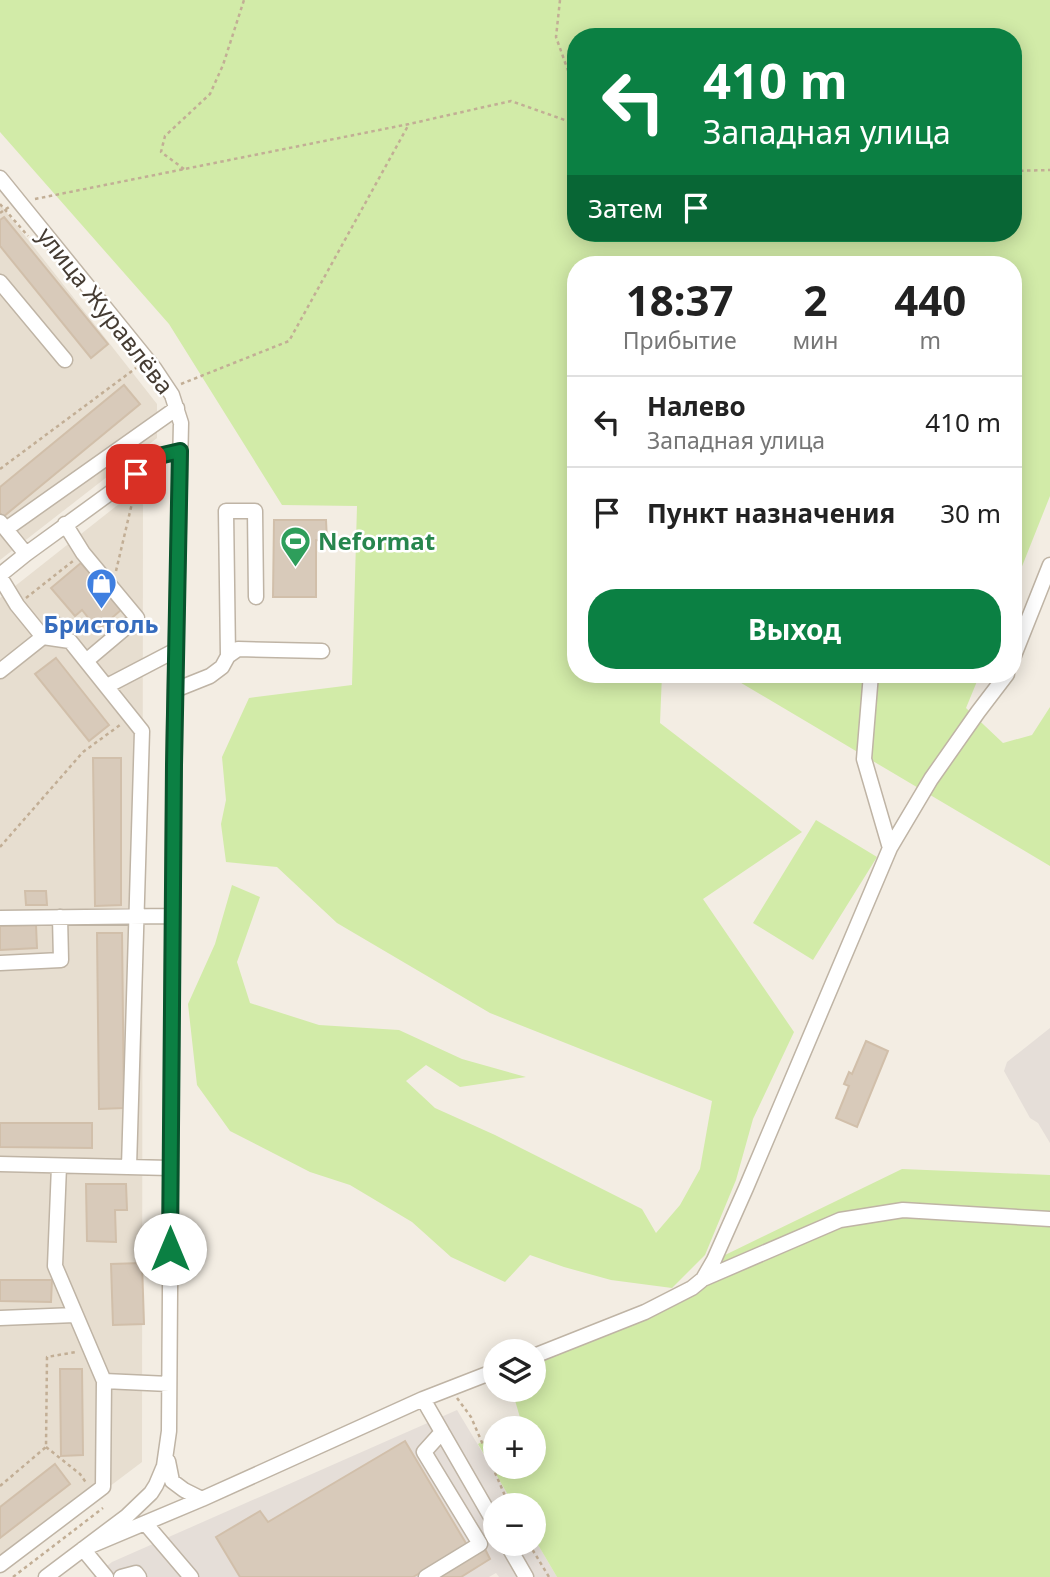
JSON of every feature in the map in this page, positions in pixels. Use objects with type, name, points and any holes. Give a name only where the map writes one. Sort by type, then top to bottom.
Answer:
[{"type":"street","name":"улица Журавлёва","points":[[0,178],[154,368],[169,389],[181,423],[175,690],[167,1456],[161,1475],[150,1493],[127,1516],[46,1577]]},
{"type":"street","points":[[0,282],[65,360]]},
{"type":"street","points":[[26,554],[3,525],[177,408]]},
{"type":"street","points":[[129,1167],[142,731],[70,640],[43,637],[17,605],[0,576],[65,524],[163,455],[180,451]]},
{"type":"street","points":[[228,656],[226,511],[255,511],[256,597]]},
{"type":"street","points":[[65,524],[83,553],[137,618],[86,660]]},
{"type":"street","points":[[1022,635],[1050,565]]},
{"type":"street","points":[[0,671],[58,625]]},
{"type":"street","points":[[175,690],[210,676],[238,649],[322,651]]},
{"type":"street","points":[[107,686],[176,650]]},
{"type":"street","points":[[871,683],[864,759],[890,848]]},
{"type":"street","points":[[703,1279],[746,1188],[890,848],[931,779],[1000,683]]},
{"type":"street","points":[[0,918],[172,916]]},
{"type":"street","points":[[0,962],[61,960],[60,917]]},
{"type":"street","points":[[0,1164],[170,1168]]},
{"type":"street","points":[[0,1564],[103,1487],[104,1381],[55,1266],[59,1166]]},
{"type":"street","points":[[546,1351],[645,1312],[692,1288],[703,1279],[839,1220],[902,1210],[1050,1219]]},
{"type":"street","points":[[0,1318],[75,1315]]},
{"type":"street","points":[[106,1577],[83,1549],[202,1499],[422,1399],[483,1376]]},
{"type":"street","points":[[104,1381],[169,1384]]},
{"type":"street","points":[[422,1399],[483,1503]]},
{"type":"street","points":[[426,1577],[480,1544],[424,1452],[442,1432]]},
{"type":"street","points":[[167,1456],[172,1481],[202,1499]]},
{"type":"street","points":[[145,1523],[191,1577]]},
{"type":"street","points":[[514,1556],[526,1577]]},
{"type":"street","points":[[121,1577],[136,1573],[139,1577]]},
{"type":"path","points":[[184,169],[161,152],[165,136],[211,94],[244,0]]},
{"type":"path","points":[[560,0],[555,37],[567,71]]},
{"type":"path","points":[[0,213],[19,202],[511,101],[567,121]]},
{"type":"path","points":[[169,389],[289,341],[409,124]]},
{"type":"path","points":[[1022,171],[1050,170]]},
{"type":"path","points":[[0,204],[5,209]]},
{"type":"path","points":[[0,469],[138,366]]},
{"type":"path","points":[[113,588],[133,499]]},
{"type":"path","points":[[17,605],[83,553]]},
{"type":"path","points":[[0,847],[83,752],[131,717]]},
{"type":"path","points":[[0,1486],[46,1447],[47,1357],[90,1350]]},
{"type":"path","points":[[450,1389],[471,1417],[504,1493]]},
{"type":"path","points":[[13,1577],[103,1508],[80,1474],[46,1447]]},
{"type":"path","points":[[536,1556],[549,1577]]},
{"type":"shaded area","points":[[0,204],[157,404],[157,438],[0,560]]},
{"type":"shaded area","points":[[143,485],[142,1462],[0,1569],[0,598]]},
{"type":"shaded area","points":[[1050,1028],[1050,1143],[1038,1123],[1030,1118],[1004,1071],[1007,1062]]},
{"type":"shaded area","points":[[457,1410],[483,1453],[483,1479],[498,1479],[507,1493],[483,1493],[483,1556],[545,1556],[557,1577],[499,1577],[496,1573],[489,1577],[93,1577],[112,1562]]},
{"type":"green space","points":[[0,0],[1050,0],[1050,496],[1022,566],[1022,256],[567,256],[567,683],[662,683],[660,723],[802,832],[703,899],[794,1032],[753,1119],[736,1180],[705,1255],[672,1288],[611,1280],[530,1255],[505,1282],[451,1257],[412,1222],[350,1185],[310,1172],[230,1131],[197,1085],[188,1004],[215,944],[232,885],[260,897],[237,962],[250,1003],[319,1025],[399,1030],[462,1059],[526,1077],[460,1087],[426,1065],[406,1081],[435,1108],[642,1209],[656,1233],[680,1205],[700,1169],[712,1101],[490,1013],[337,923],[277,867],[226,862],[221,824],[226,800],[222,757],[249,698],[352,685],[357,506],[282,505],[169,324],[0,132]]},
{"type":"green space","points":[[741,683],[976,683],[966,708],[1003,743],[1032,735],[1050,707],[1050,866]]},
{"type":"green space","points":[[816,820],[877,857],[813,960],[753,923]]},
{"type":"green space","points":[[902,1169],[1050,1175],[1050,1577],[557,1577],[545,1556],[546,1493],[507,1493],[499,1479],[546,1479],[546,1416],[520,1416],[515,1402],[546,1402],[546,1358],[613,1333],[700,1292],[725,1255]]},
{"type":"building","points":[[4,217],[108,344],[91,358],[0,246],[0,220]]},
{"type":"building","points":[[124,385],[140,404],[3,517],[0,513],[0,487]]},
{"type":"building","name":"Neformat","points":[[274,520],[326,520],[327,541],[316,540],[316,597],[273,597]]},
{"type":"building","points":[[81,563],[121,610],[98,630],[82,610],[75,616],[51,588]]},
{"type":"building","points":[[56,658],[109,725],[89,741],[35,674]]},
{"type":"building","points":[[93,758],[121,758],[121,905],[95,906]]},
{"type":"building","points":[[25,891],[46,891],[47,905],[26,905]]},
{"type":"building","points":[[36,925],[37,948],[0,950],[0,926]]},
{"type":"building","points":[[97,933],[122,933],[124,1108],[99,1109]]},
{"type":"building","points":[[866,1041],[888,1051],[857,1127],[836,1118],[849,1086],[844,1084],[849,1072],[852,1074]]},
{"type":"building","points":[[0,1123],[92,1123],[92,1148],[0,1147]]},
{"type":"building","points":[[86,1184],[126,1184],[127,1210],[115,1210],[116,1242],[87,1241]]},
{"type":"building","points":[[142,1263],[144,1324],[113,1325],[111,1264]]},
{"type":"building","points":[[0,1280],[52,1280],[51,1302],[0,1301]]},
{"type":"building","points":[[60,1369],[82,1369],[83,1455],[61,1456]]},
{"type":"building","points":[[405,1441],[467,1545],[413,1577],[240,1577],[216,1537],[260,1511],[268,1522]]},
{"type":"building","points":[[55,1464],[70,1484],[0,1538],[0,1507]]},
{"type":"building","points":[[483,1550],[483,1556],[488,1556],[490,1559],[461,1577],[438,1577]]},
{"type":"place","name":"Neformat","points":[[295,569]]},
{"type":"place","name":"Бристоль","points":[[101,610]]},
{"type":"route","points":[[136,474],[163,455],[180,451],[170,1249]]}]
